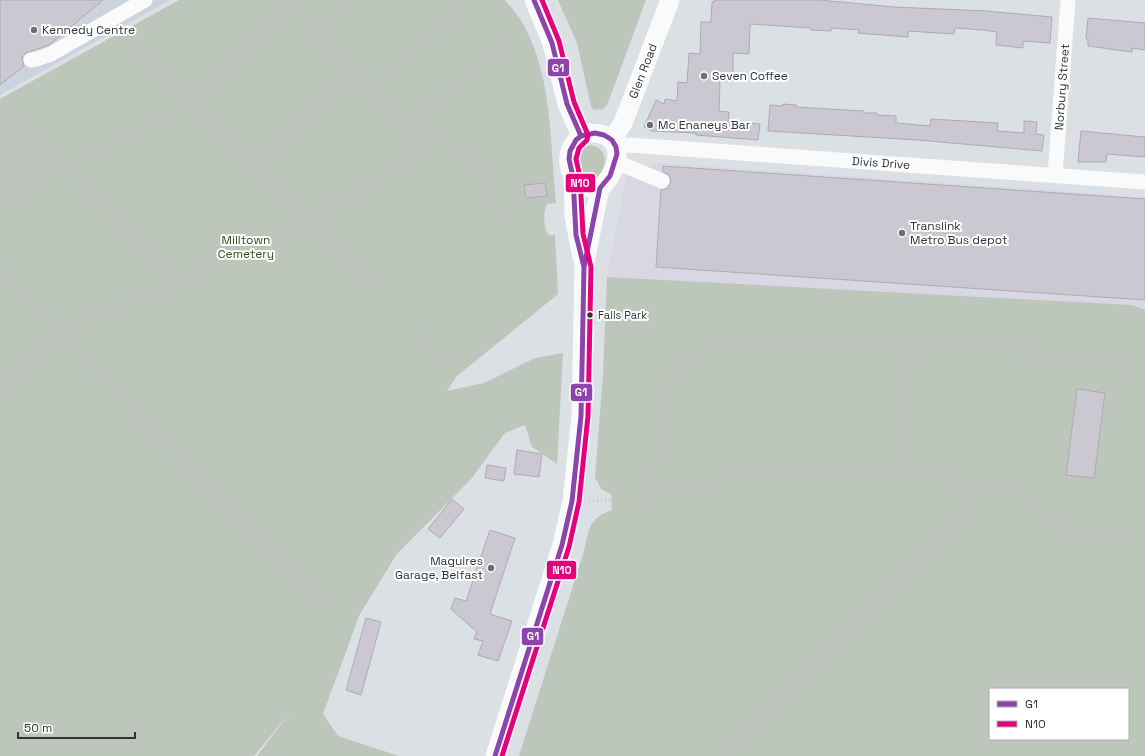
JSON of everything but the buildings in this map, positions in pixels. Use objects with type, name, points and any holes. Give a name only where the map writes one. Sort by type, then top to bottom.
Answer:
[{"type":"main road","points":[[534,0],[552,43],[567,104],[581,136]]},
{"type":"main road","name":"Glen Road","points":[[615,150],[623,123],[670,0]]},
{"type":"main road","points":[[495,756],[562,545],[572,500],[581,416],[584,267],[600,188],[610,176],[615,150],[604,135],[595,133],[581,136],[576,140],[570,151],[576,229],[584,267]]},
{"type":"main road","points":[[573,177],[587,188],[600,188]]},
{"type":"street","points":[[31,60],[37,60],[51,54],[145,0]]},
{"type":"street","name":"Norbury Street","points":[[1056,175],[1068,0]]},
{"type":"street","name":"Divis Drive","points":[[615,150],[630,145],[1145,182]]},
{"type":"street","points":[[615,150],[662,181]]},
{"type":"path","points":[[287,0],[407,130],[420,116],[510,41]]},
{"type":"path","points":[[318,33],[352,0]]},
{"type":"path","points":[[0,203],[192,101],[292,6]]},
{"type":"path","points":[[371,90],[456,11]]},
{"type":"path","points":[[128,35],[372,289]]},
{"type":"path","points":[[255,167],[354,72]]},
{"type":"path","points":[[9,106],[181,283]]},
{"type":"path","points":[[0,124],[50,176]]},
{"type":"path","points":[[0,388],[61,333],[77,322],[181,283],[265,241],[304,219],[346,199],[402,162],[423,143],[429,140],[444,141],[454,146],[471,162],[482,176],[491,195],[501,224]]},
{"type":"path","points":[[0,147],[35,184]]},
{"type":"path","points":[[0,172],[20,192]]},
{"type":"path","points":[[0,197],[4,201]]},
{"type":"path","points":[[0,271],[326,606]]},
{"type":"path","points":[[418,335],[455,374]]},
{"type":"path","points":[[649,497],[675,364],[729,339],[914,340],[1116,361],[1145,376]]},
{"type":"path","points":[[897,471],[914,340]]},
{"type":"path","points":[[572,500],[599,502],[649,497],[741,476],[897,471],[923,473],[1021,494],[1038,510],[1060,526],[1077,532],[1119,543],[1145,538]]},
{"type":"path","points":[[726,756],[788,690],[964,514],[982,486]]},
{"type":"shaded area","points":[[0,0],[170,0],[0,95]]},
{"type":"shaded area","name":"Translink Metro Bus depot","points":[[660,163],[1145,197],[1145,310],[1132,305],[607,277],[627,172]]},
{"type":"green space","name":"Milltown Cemetery","points":[[179,0],[505,0],[520,19],[531,39],[539,61],[551,133],[556,203],[547,204],[544,220],[549,235],[555,235],[558,294],[456,377],[447,391],[484,383],[535,358],[563,353],[557,464],[532,447],[525,425],[505,433],[471,479],[396,555],[359,616],[323,714],[338,736],[399,756],[257,756],[291,711],[254,756],[0,756],[0,99]]},
{"type":"green space","points":[[558,0],[646,0],[607,105],[603,109],[594,110],[591,106],[577,43]]},
{"type":"green space","points":[[591,145],[597,147],[601,151],[605,160],[599,176],[594,180],[584,178],[578,158],[581,150]]},
{"type":"green space","name":"Falls Park","points":[[607,277],[1132,305],[1145,310],[1145,756],[519,756],[584,551],[589,530],[594,521],[604,513],[612,510],[611,494],[601,489],[595,477],[603,375]]},
{"type":"transit line","name":"G1","points":[[534,0],[552,43],[567,104],[581,136]]},
{"type":"transit line","name":"N10","points":[[502,756],[569,547],[579,502],[588,416],[591,267],[583,234],[580,177],[576,159],[579,148],[587,140],[588,135],[574,102],[559,41],[542,0]]},
{"type":"transit line","name":"G1","points":[[595,133],[604,135],[612,140],[616,147],[617,154],[610,176],[600,188],[584,267],[576,235],[573,177],[569,159],[570,151],[576,140],[581,136],[595,133]]},
{"type":"transit line","name":"G1","points":[[495,756],[562,545],[572,501],[581,416],[584,267]]},
{"type":"place","name":"Kennedy Centre","points":[[34,30]]},
{"type":"place","name":"Seven Coffee","points":[[704,76]]},
{"type":"place","name":"Mc Enaneys Bar","points":[[650,125]]},
{"type":"place","name":"Translink Metro Bus depot","points":[[902,233]]},
{"type":"place","name":"Falls Park","points":[[590,315]]},
{"type":"place","name":"Maguires Garage, Belfast","points":[[491,568]]}]
